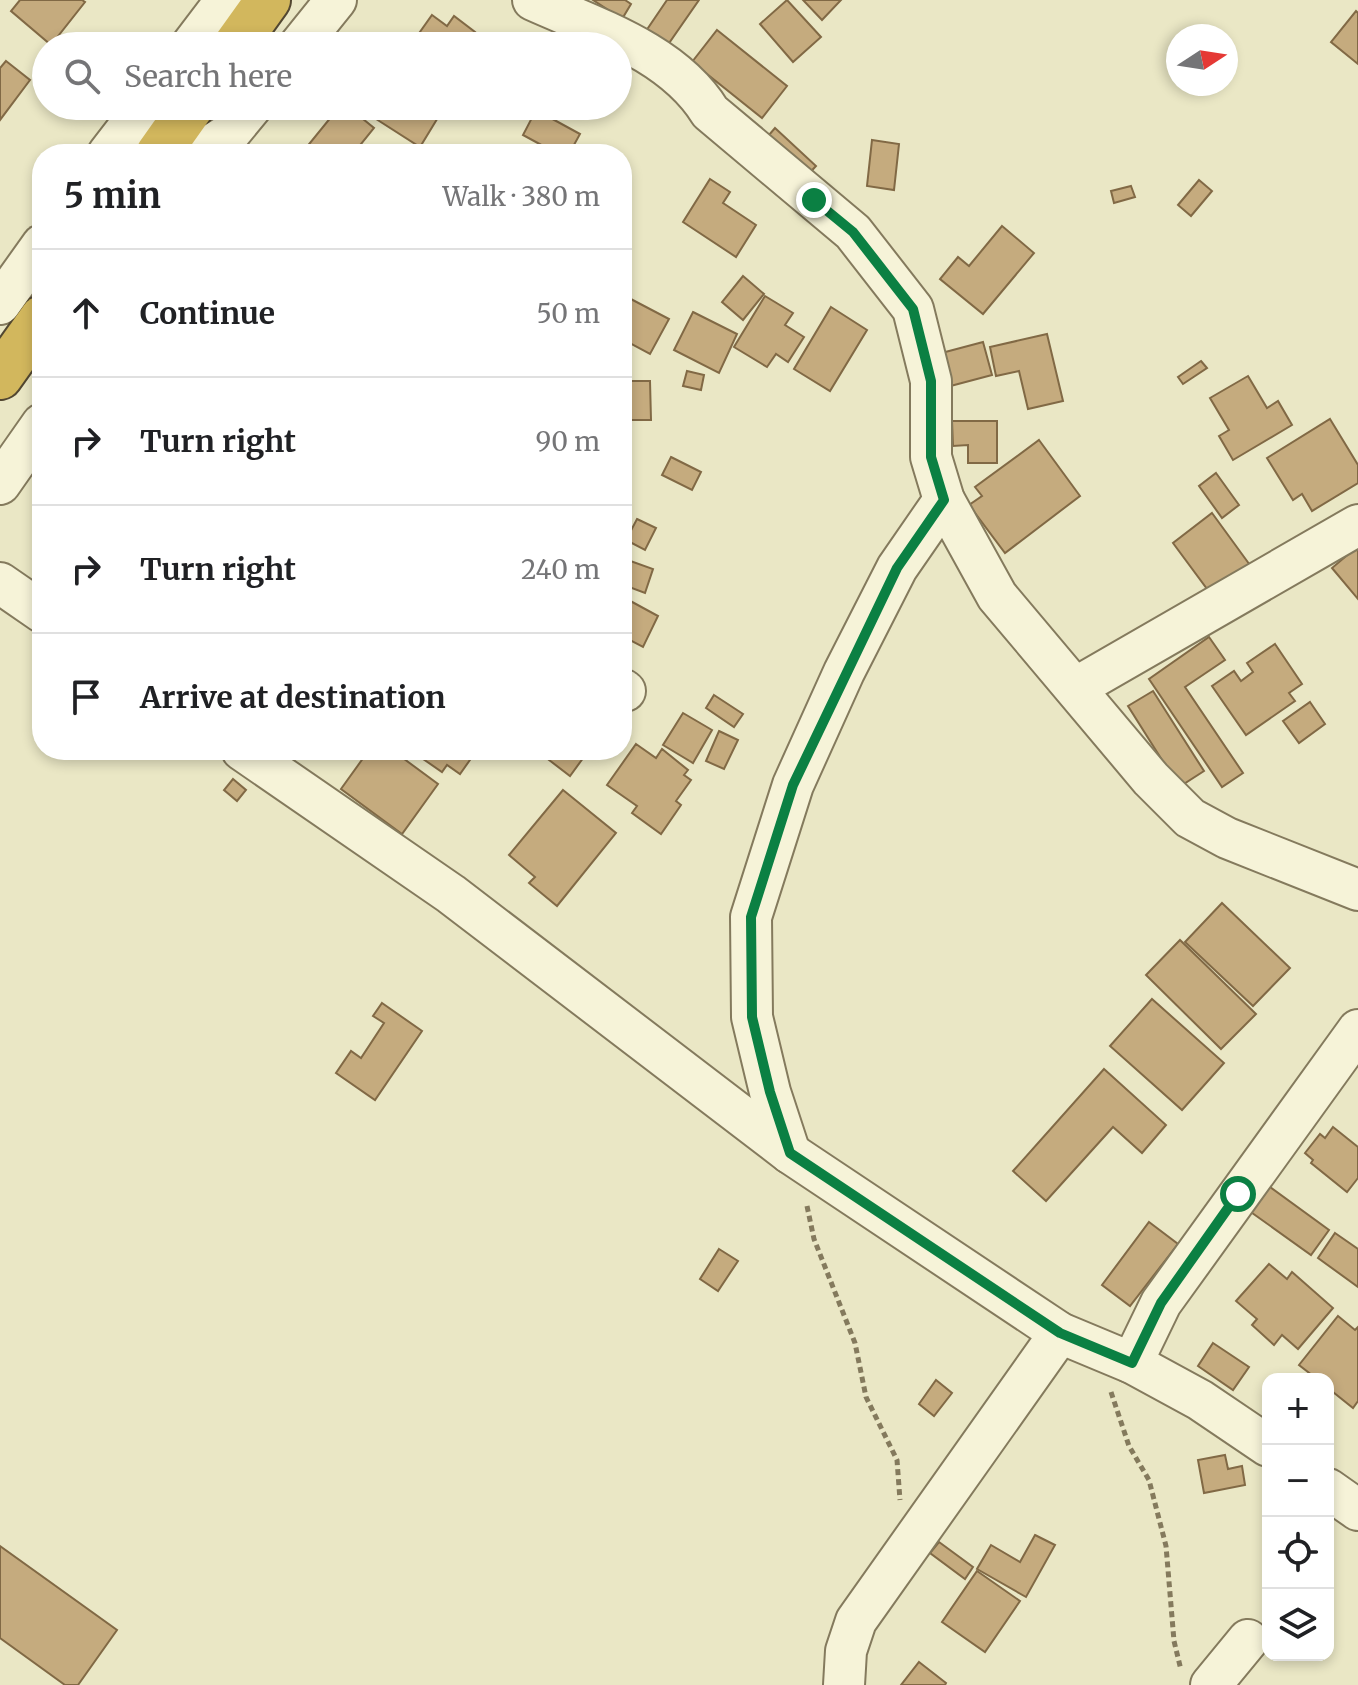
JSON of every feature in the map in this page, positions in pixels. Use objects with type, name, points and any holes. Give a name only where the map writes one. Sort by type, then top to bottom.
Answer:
[{"type":"highway","points":[[245,32],[268,0]]},
{"type":"highway","points":[[165,144],[182,120]]},
{"type":"highway","points":[[0,377],[32,332]]},
{"type":"street","points":[[202,32],[226,0]]},
{"type":"street","points":[[310,32],[336,0]]},
{"type":"street","points":[[533,0],[600,32]]},
{"type":"street","points":[[632,48],[660,61],[697,90],[710,112],[853,232],[878,259],[913,309],[931,381],[931,457],[944,500],[997,596],[1151,779],[1190,818],[1227,838],[1358,890]]},
{"type":"street","points":[[116,144],[134,120]]},
{"type":"street","points":[[213,144],[229,134],[240,120]]},
{"type":"street","points":[[0,304],[32,259]]},
{"type":"street","points":[[0,484],[32,438]]},
{"type":"street","points":[[790,1153],[770,1092],[752,1017],[751,917],[793,785],[844,672],[897,568],[944,500]]},
{"type":"street","points":[[1075,688],[1358,525]]},
{"type":"street","points":[[0,583],[32,605]]},
{"type":"street","points":[[257,760],[451,894],[790,1153],[1076,1340],[1132,1363],[1200,1400],[1267,1445]]},
{"type":"street","points":[[1132,1363],[1161,1303],[1358,1030]]},
{"type":"street","points":[[844,1685],[846,1651],[856,1621],[903,1549],[1076,1340]]},
{"type":"street","points":[[1334,1493],[1358,1510]]},
{"type":"street","points":[[1211,1685],[1248,1640]]},
{"type":"path","points":[[790,1153],[805,1195],[814,1239],[855,1343],[866,1397],[897,1460],[903,1549]]},
{"type":"path","points":[[1076,1340],[1149,1480],[1166,1546],[1174,1641],[1184,1685]]},
{"type":"building","points":[[20,0],[85,2],[61,32],[36,32],[11,11]]},
{"type":"building","points":[[593,0],[625,0],[631,4],[622,19]]},
{"type":"building","points":[[667,0],[699,0],[667,46],[646,31]]},
{"type":"building","points":[[787,0],[821,37],[793,62],[760,24]]},
{"type":"building","points":[[803,0],[841,0],[822,20]]},
{"type":"building","points":[[1356,11],[1358,13],[1358,64],[1331,42]]},
{"type":"building","points":[[432,15],[447,26],[454,16],[475,32],[420,32]]},
{"type":"building","points":[[717,30],[787,86],[762,118],[692,62]]},
{"type":"building","points":[[6,61],[30,80],[0,120],[0,68]]},
{"type":"building","points":[[329,120],[364,120],[374,128],[361,144],[309,144]]},
{"type":"building","points":[[378,120],[436,120],[422,144],[415,144]]},
{"type":"building","points":[[531,120],[554,120],[580,134],[574,144],[540,144],[523,135]]},
{"type":"building","points":[[775,128],[816,166],[803,180],[762,143]]},
{"type":"building","points":[[872,140],[899,144],[894,190],[867,186]]},
{"type":"building","points":[[710,179],[730,192],[723,203],[756,225],[736,257],[683,222]]},
{"type":"building","points":[[1199,180],[1212,191],[1191,216],[1178,205]]},
{"type":"building","points":[[1131,186],[1135,197],[1114,203],[1111,191]]},
{"type":"building","points":[[1002,226],[1034,253],[983,314],[940,279],[958,257],[969,266]]},
{"type":"building","points":[[743,276],[764,294],[743,320],[722,302]]},
{"type":"building","points":[[765,296],[793,313],[785,325],[804,337],[788,362],[776,354],[767,367],[734,347]]},
{"type":"building","points":[[632,300],[669,319],[650,354],[632,344]]},
{"type":"building","points":[[831,307],[867,330],[830,391],[794,369]]},
{"type":"building","points":[[693,312],[737,334],[719,373],[674,350]]},
{"type":"building","points":[[1047,334],[1063,401],[1028,409],[1019,371],[996,376],[990,347]]},
{"type":"building","points":[[983,342],[992,375],[943,388],[934,355]]},
{"type":"building","points":[[1201,361],[1207,368],[1183,384],[1178,377]]},
{"type":"building","points":[[687,371],[704,375],[701,390],[683,386]]},
{"type":"building","points":[[1248,376],[1267,408],[1278,401],[1292,425],[1233,460],[1219,436],[1229,430],[1210,398]]},
{"type":"building","points":[[632,381],[650,381],[651,420],[632,420]]},
{"type":"building","points":[[1330,419],[1358,465],[1358,483],[1312,511],[1302,494],[1293,500],[1267,458]]},
{"type":"building","points":[[952,421],[997,421],[997,463],[968,463],[968,445],[953,446]]},
{"type":"building","points":[[1039,440],[1080,496],[1005,553],[969,505],[982,496],[975,487]]},
{"type":"building","points":[[671,457],[701,472],[692,490],[662,475]]},
{"type":"building","points":[[1216,473],[1239,505],[1222,518],[1199,486]]},
{"type":"building","points":[[1212,513],[1255,572],[1216,601],[1173,543]]},
{"type":"building","points":[[637,519],[656,528],[645,550],[632,543],[632,529]]},
{"type":"building","points":[[1358,546],[1358,599],[1332,568]]},
{"type":"building","points":[[632,562],[653,569],[645,593],[632,588]]},
{"type":"building","points":[[632,602],[658,616],[643,647],[632,641]]},
{"type":"building","points":[[1209,637],[1225,660],[1185,687],[1243,773],[1222,787],[1149,679]]},
{"type":"building","points":[[1275,644],[1302,684],[1289,693],[1295,701],[1246,735],[1212,686],[1234,671],[1241,681],[1253,672],[1247,663]]},
{"type":"building","points":[[1153,691],[1204,771],[1179,787],[1128,706]]},
{"type":"building","points":[[714,695],[743,714],[734,727],[706,708]]},
{"type":"building","points":[[1310,702],[1325,724],[1299,743],[1283,721]]},
{"type":"building","points":[[683,713],[712,730],[693,763],[663,745]]},
{"type":"building","points":[[719,731],[738,740],[724,769],[706,761]]},
{"type":"building","points":[[636,744],[656,758],[662,749],[688,770],[684,775],[691,780],[676,801],[681,805],[661,834],[632,813],[637,806],[607,785],[625,760],[632,760],[632,750]]},
{"type":"building","points":[[362,760],[406,760],[438,784],[402,834],[341,789]]},
{"type":"building","points":[[425,760],[470,760],[460,774],[447,765],[442,772]]},
{"type":"building","points":[[549,760],[582,760],[570,776]]},
{"type":"building","points":[[233,779],[246,790],[237,801],[224,790]]},
{"type":"building","points":[[563,790],[616,833],[557,906],[529,883],[535,877],[509,855]]},
{"type":"building","points":[[1222,903],[1290,968],[1253,1006],[1185,942]]},
{"type":"building","points":[[1180,940],[1256,1014],[1221,1049],[1146,975]]},
{"type":"building","points":[[1152,999],[1224,1063],[1182,1110],[1110,1046]]},
{"type":"building","points":[[382,1003],[422,1031],[375,1100],[336,1073],[351,1051],[361,1058],[384,1023],[373,1016]]},
{"type":"building","points":[[1104,1069],[1166,1125],[1142,1153],[1113,1127],[1046,1201],[1013,1171]]},
{"type":"building","points":[[1333,1127],[1358,1147],[1358,1178],[1347,1192],[1311,1163],[1313,1160],[1305,1153],[1320,1134],[1325,1138]]},
{"type":"building","points":[[1266,1184],[1329,1230],[1311,1255],[1248,1210]]},
{"type":"building","points":[[1149,1222],[1178,1244],[1130,1306],[1102,1285]]},
{"type":"building","points":[[1335,1233],[1358,1249],[1358,1287],[1318,1258]]},
{"type":"building","points":[[719,1249],[738,1261],[718,1291],[700,1279]]},
{"type":"building","points":[[1269,1264],[1287,1279],[1292,1272],[1333,1308],[1298,1349],[1282,1335],[1274,1345],[1252,1325],[1257,1319],[1236,1301]]},
{"type":"building","points":[[1338,1316],[1355,1330],[1358,1327],[1358,1401],[1353,1408],[1334,1393],[1334,1373],[1309,1373],[1299,1365]]},
{"type":"building","points":[[1213,1343],[1249,1367],[1233,1390],[1198,1366]]},
{"type":"building","points":[[936,1380],[952,1393],[934,1416],[919,1404]]},
{"type":"building","points":[[1225,1455],[1228,1469],[1242,1466],[1245,1485],[1204,1493],[1198,1460]]},
{"type":"building","points":[[1035,1535],[1055,1545],[1026,1597],[977,1569],[991,1545],[1020,1562]]},
{"type":"building","points":[[939,1542],[973,1567],[965,1579],[930,1553]]},
{"type":"building","points":[[0,1546],[117,1630],[78,1685],[65,1685],[0,1638]]},
{"type":"building","points":[[977,1571],[1020,1601],[985,1652],[942,1622]]},
{"type":"building","points":[[919,1662],[946,1683],[945,1685],[901,1685]]},
{"type":"route","points":[[814,200],[853,232],[878,259],[913,309],[931,381],[928,420],[931,457],[944,500],[897,568],[844,672],[793,785],[751,917],[752,1017],[770,1092],[790,1153],[1060,1333],[1132,1363],[1161,1303],[1238,1194]]}]
